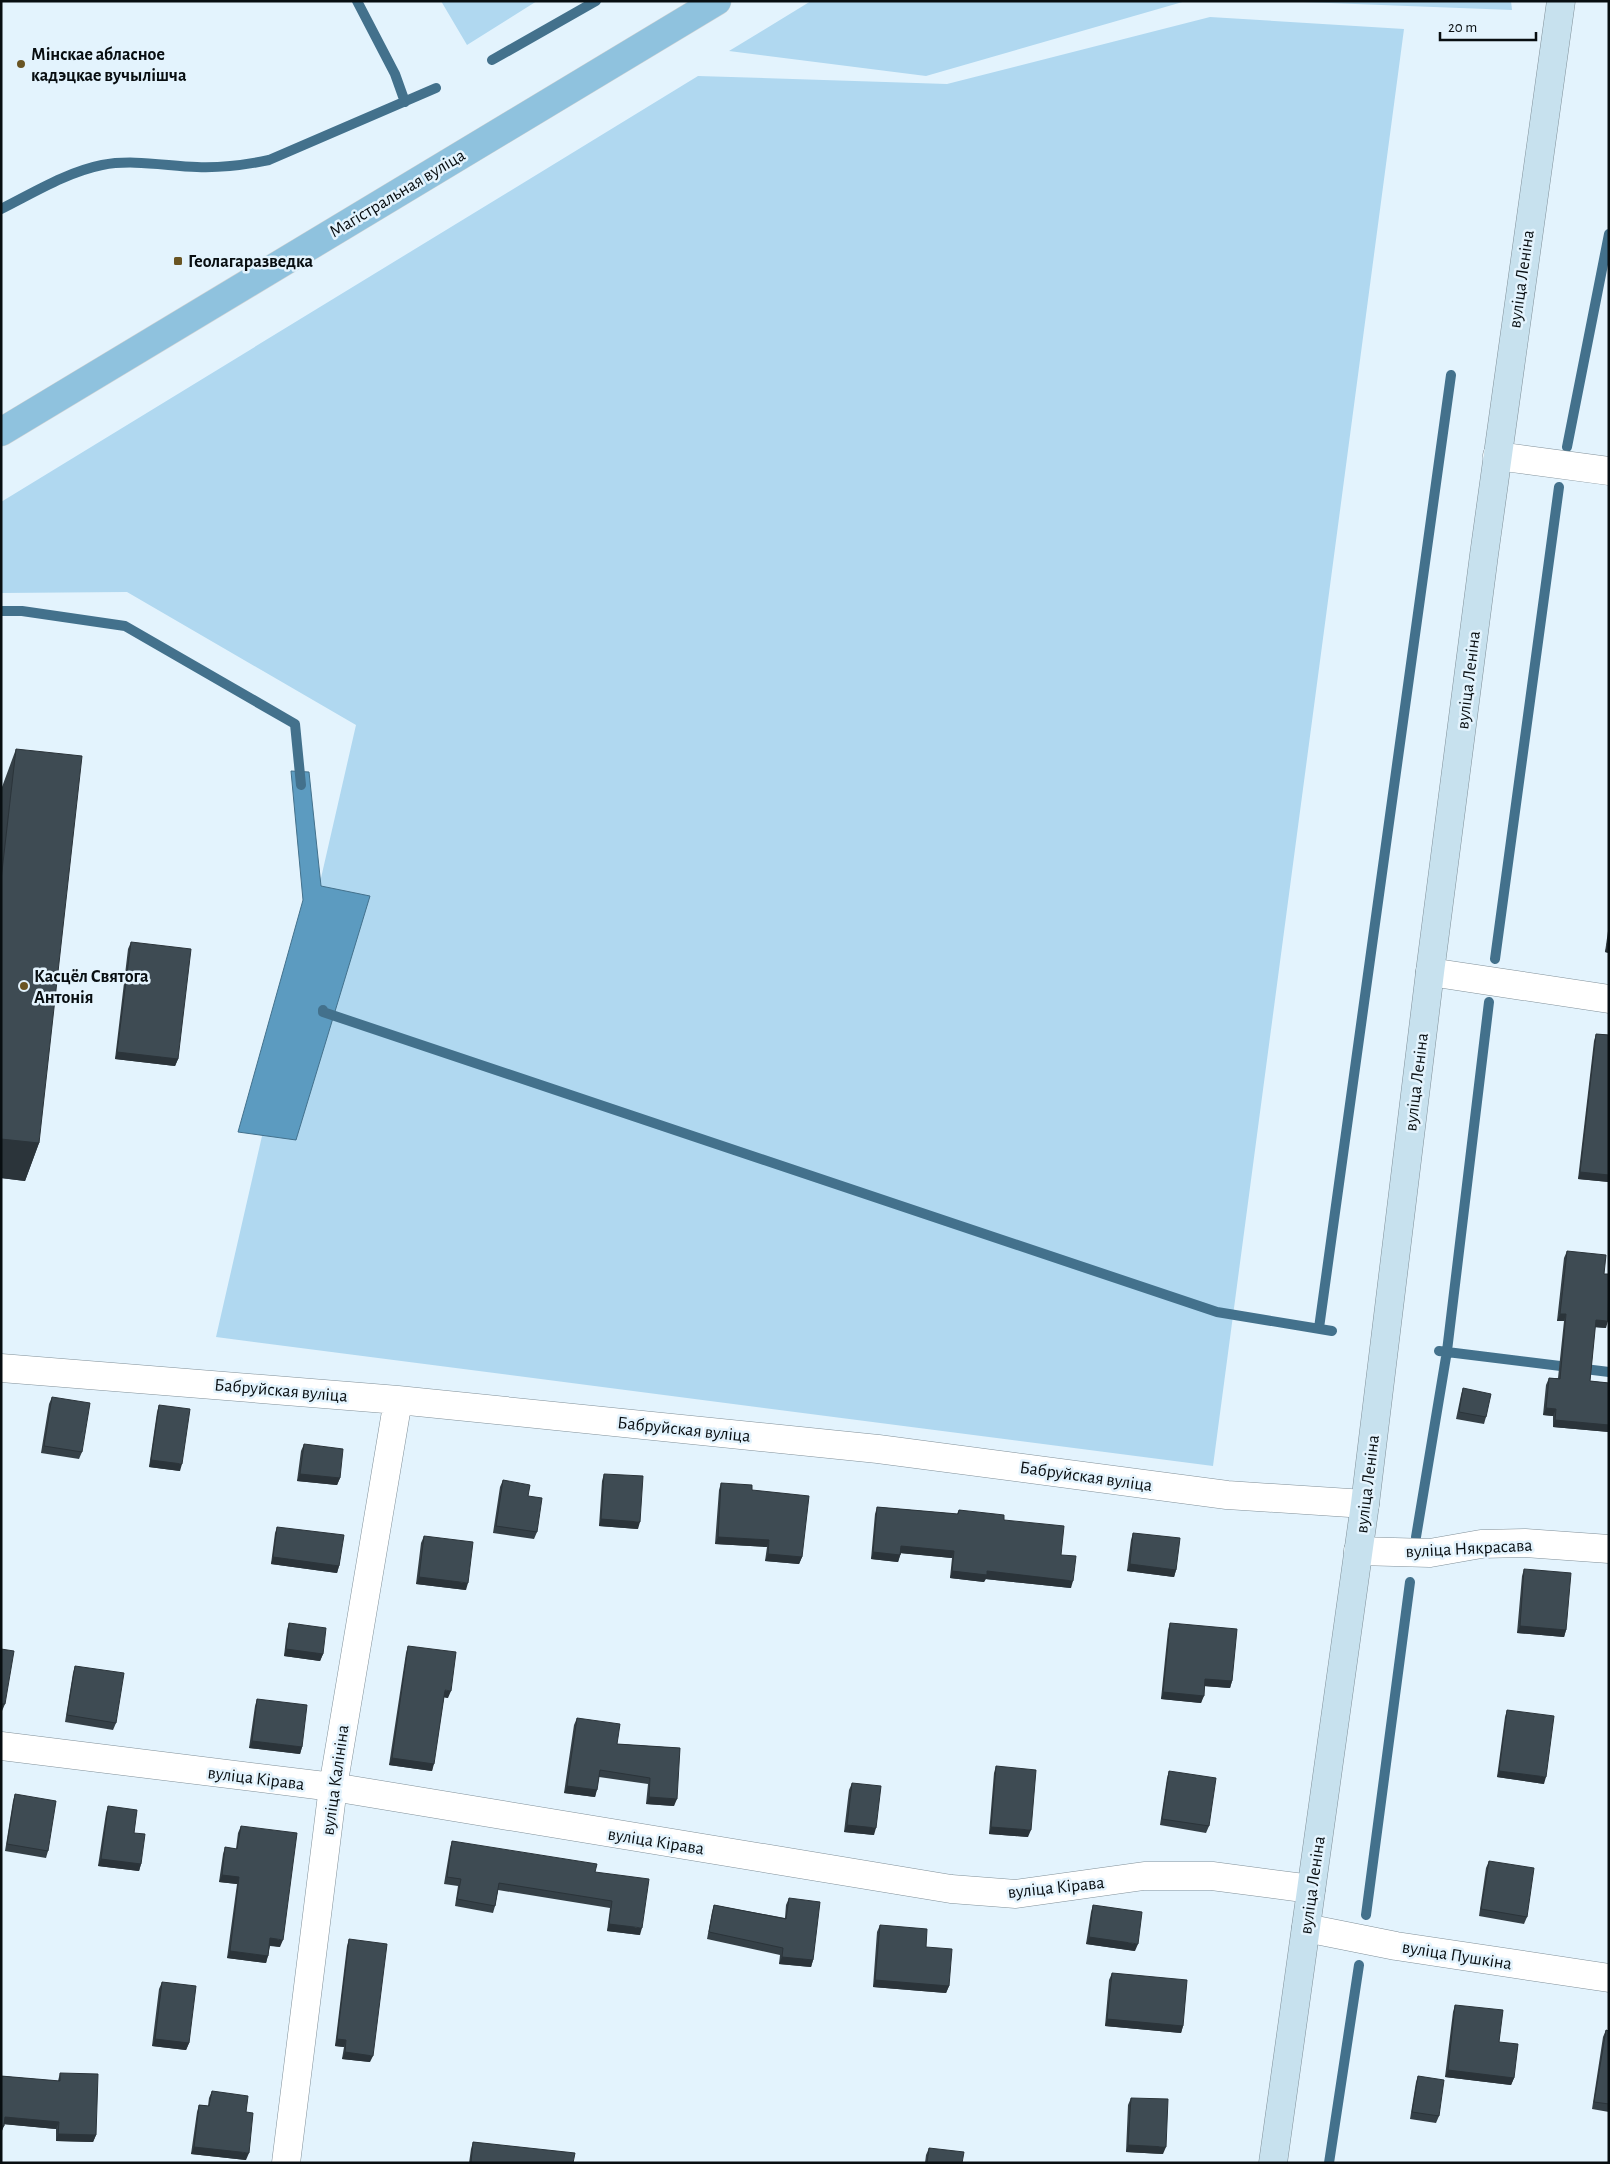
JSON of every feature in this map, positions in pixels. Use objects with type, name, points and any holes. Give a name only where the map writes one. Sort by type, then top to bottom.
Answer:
[{"type":"main road","name":"Магістральная вуліца","points":[[1,432],[717,1]]},
{"type":"main road","name":"вуліца Леніна","points":[[1273,2163],[1365,1504],[1430,972],[1497,456],[1561,1]]},
{"type":"street","points":[[1497,456],[1609,471]]},
{"type":"street","points":[[1430,972],[1609,999]]},
{"type":"street","name":"Бабруйская вуліца","points":[[1,1368],[398,1400],[878,1449],[1227,1495],[1365,1504]]},
{"type":"street","name":"вуліца Калініна","points":[[286,2163],[333,1788],[398,1400]]},
{"type":"street","name":"вуліца Някрасава","points":[[1358,1551],[1430,1553],[1481,1544],[1525,1542],[1609,1549]]},
{"type":"street","name":"вуліца Кірава","points":[[1,1746],[333,1788],[951,1889],[1016,1894],[1144,1876],[1202,1876],[1311,1889]]},
{"type":"street","name":"вуліца Пушкіна","points":[[1306,1928],[1396,1946],[1609,1978]]},
{"type":"shaded area","points":[[441,1],[537,1],[467,45]]},
{"type":"shaded area","points":[[811,1],[1186,1],[926,76],[729,51]]},
{"type":"shaded area","points":[[1277,1],[1511,1],[1512,10]]},
{"type":"shaded area","points":[[1210,17],[1404,29],[1213,1466],[216,1337],[356,725],[127,592],[1,593],[1,502],[698,76],[947,84]]},
{"type":"shaded area","points":[[291,771],[309,772],[321,886],[370,896],[296,1140],[238,1132],[303,900]]},
{"type":"building","name":"Касцёл Святога Антонія","points":[[16,749],[82,756],[39,1143],[1,1139],[1,880]]},
{"type":"building","points":[[131,942],[191,949],[178,1059],[117,1052]]},
{"type":"building","points":[[1596,1034],[1609,1035],[1609,1175],[1580,1172]]},
{"type":"building","points":[[1567,1251],[1606,1255],[1604,1274],[1609,1274],[1608,1321],[1596,1320],[1590,1381],[1609,1383],[1609,1425],[1555,1420],[1556,1409],[1546,1408],[1549,1378],[1560,1379],[1566,1314],[1560,1314]]},
{"type":"building","points":[[1463,1388],[1491,1394],[1486,1417],[1459,1412]]},
{"type":"building","points":[[52,1397],[90,1403],[82,1452],[44,1446]]},
{"type":"building","points":[[159,1405],[190,1409],[182,1464],[151,1460]]},
{"type":"building","points":[[304,1444],[343,1449],[340,1478],[300,1474]]},
{"type":"building","points":[[604,1474],[643,1476],[640,1522],[601,1519]]},
{"type":"building","points":[[503,1480],[530,1485],[528,1496],[542,1498],[537,1532],[496,1526]]},
{"type":"building","points":[[721,1483],[752,1485],[752,1490],[809,1496],[802,1557],[768,1554],[769,1540],[718,1537]]},
{"type":"building","points":[[877,1507],[958,1514],[959,1510],[1004,1515],[1004,1520],[1064,1526],[1061,1555],[1076,1556],[1073,1581],[987,1571],[987,1575],[952,1571],[954,1551],[901,1546],[900,1555],[873,1552]]},
{"type":"building","points":[[277,1527],[344,1535],[339,1566],[273,1557]]},
{"type":"building","points":[[1133,1533],[1180,1538],[1176,1570],[1130,1564]]},
{"type":"building","points":[[424,1536],[473,1542],[468,1583],[419,1577]]},
{"type":"building","points":[[1524,1569],[1571,1573],[1566,1630],[1520,1626]]},
{"type":"building","points":[[289,1623],[326,1628],[323,1654],[286,1649]]},
{"type":"building","points":[[1170,1623],[1237,1629],[1232,1681],[1205,1679],[1204,1696],[1163,1692]]},
{"type":"building","points":[[408,1646],[456,1652],[451,1691],[445,1690],[434,1764],[392,1758]]},
{"type":"building","points":[[1,1649],[14,1651],[5,1704],[1,1704]]},
{"type":"building","points":[[75,1666],[124,1673],[116,1723],[67,1715]]},
{"type":"building","points":[[257,1699],[307,1705],[302,1747],[252,1741]]},
{"type":"building","points":[[1507,1710],[1554,1716],[1546,1777],[1499,1771]]},
{"type":"building","points":[[577,1718],[620,1724],[617,1744],[680,1748],[677,1799],[649,1797],[650,1778],[600,1770],[597,1790],[567,1786]]},
{"type":"building","points":[[996,1766],[1036,1770],[1031,1830],[991,1827]]},
{"type":"building","points":[[1169,1771],[1216,1778],[1209,1826],[1162,1819]]},
{"type":"building","points":[[852,1783],[881,1786],[876,1828],[847,1825]]},
{"type":"building","points":[[15,1794],[56,1801],[48,1851],[7,1844]]},
{"type":"building","points":[[108,1806],[137,1810],[134,1833],[145,1834],[141,1864],[101,1859]]},
{"type":"building","points":[[241,1826],[297,1833],[283,1940],[270,1938],[268,1956],[230,1951],[239,1877],[222,1875],[225,1847],[237,1849]]},
{"type":"building","points":[[452,1841],[597,1864],[595,1872],[649,1879],[642,1928],[609,1924],[612,1901],[499,1883],[495,1906],[457,1899],[461,1879],[447,1877]]},
{"type":"building","points":[[1489,1861],[1534,1868],[1527,1917],[1481,1909]]},
{"type":"building","points":[[789,1898],[820,1902],[813,1960],[782,1957],[783,1948],[709,1932],[714,1905],[786,1919]]},
{"type":"building","points":[[1093,1905],[1142,1912],[1138,1944],[1089,1937]]},
{"type":"building","points":[[880,1925],[927,1929],[926,1947],[952,1949],[949,1986],[875,1980]]},
{"type":"building","points":[[349,1939],[387,1944],[373,2056],[345,2052],[346,2040],[337,2039]]},
{"type":"building","points":[[1112,1973],[1187,1980],[1183,2026],[1107,2019]]},
{"type":"building","points":[[162,1982],[196,1986],[189,2043],[155,2039]]},
{"type":"building","points":[[1455,2005],[1503,2010],[1499,2042],[1518,2044],[1514,2078],[1448,2070]]},
{"type":"building","points":[[1606,2030],[1609,2031],[1609,2104],[1594,2102]]},
{"type":"building","points":[[60,2073],[98,2074],[96,2135],[58,2134],[59,2122],[5,2117],[4,2126],[1,2126],[1,2076],[60,2081]]},
{"type":"building","points":[[1418,2076],[1444,2080],[1439,2116],[1412,2112]]},
{"type":"building","points":[[212,2091],[248,2096],[246,2112],[253,2113],[249,2153],[194,2147],[199,2105],[209,2106]]},
{"type":"building","points":[[1131,2098],[1168,2099],[1166,2147],[1128,2145]]},
{"type":"building","points":[[473,2142],[575,2153],[573,2163],[471,2163]]},
{"type":"building","points":[[929,2148],[964,2152],[962,2163],[927,2163]]},
{"type":"waterway","points":[[357,1],[395,74],[405,102]]},
{"type":"waterway","points":[[492,60],[596,1]]},
{"type":"waterway","points":[[1,209],[63,178],[102,165],[138,163],[215,167],[269,160],[436,88]]},
{"type":"waterway","points":[[1567,447],[1609,234]]},
{"type":"waterway","points":[[1319,1328],[1451,375]]},
{"type":"waterway","points":[[1495,959],[1559,487]]},
{"type":"waterway","points":[[1,611],[22,611],[125,626],[295,724],[301,785]]},
{"type":"waterway","points":[[1416,1537],[1447,1351],[1489,1002]]},
{"type":"waterway","points":[[323,1010],[323,1012],[1217,1312],[1332,1331]]},
{"type":"waterway","points":[[1439,1351],[1609,1372]]},
{"type":"waterway","points":[[1366,1915],[1410,1582]]},
{"type":"waterway","points":[[1329,2163],[1359,1965]]},
{"type":"place","name":"Мінскае абласное кадэцкае вучылішча","points":[[21,64]]},
{"type":"place","name":"Геолагаразведка","points":[[178,261]]},
{"type":"place","name":"Касцёл Святога Антонія","points":[[24,986]]}]
